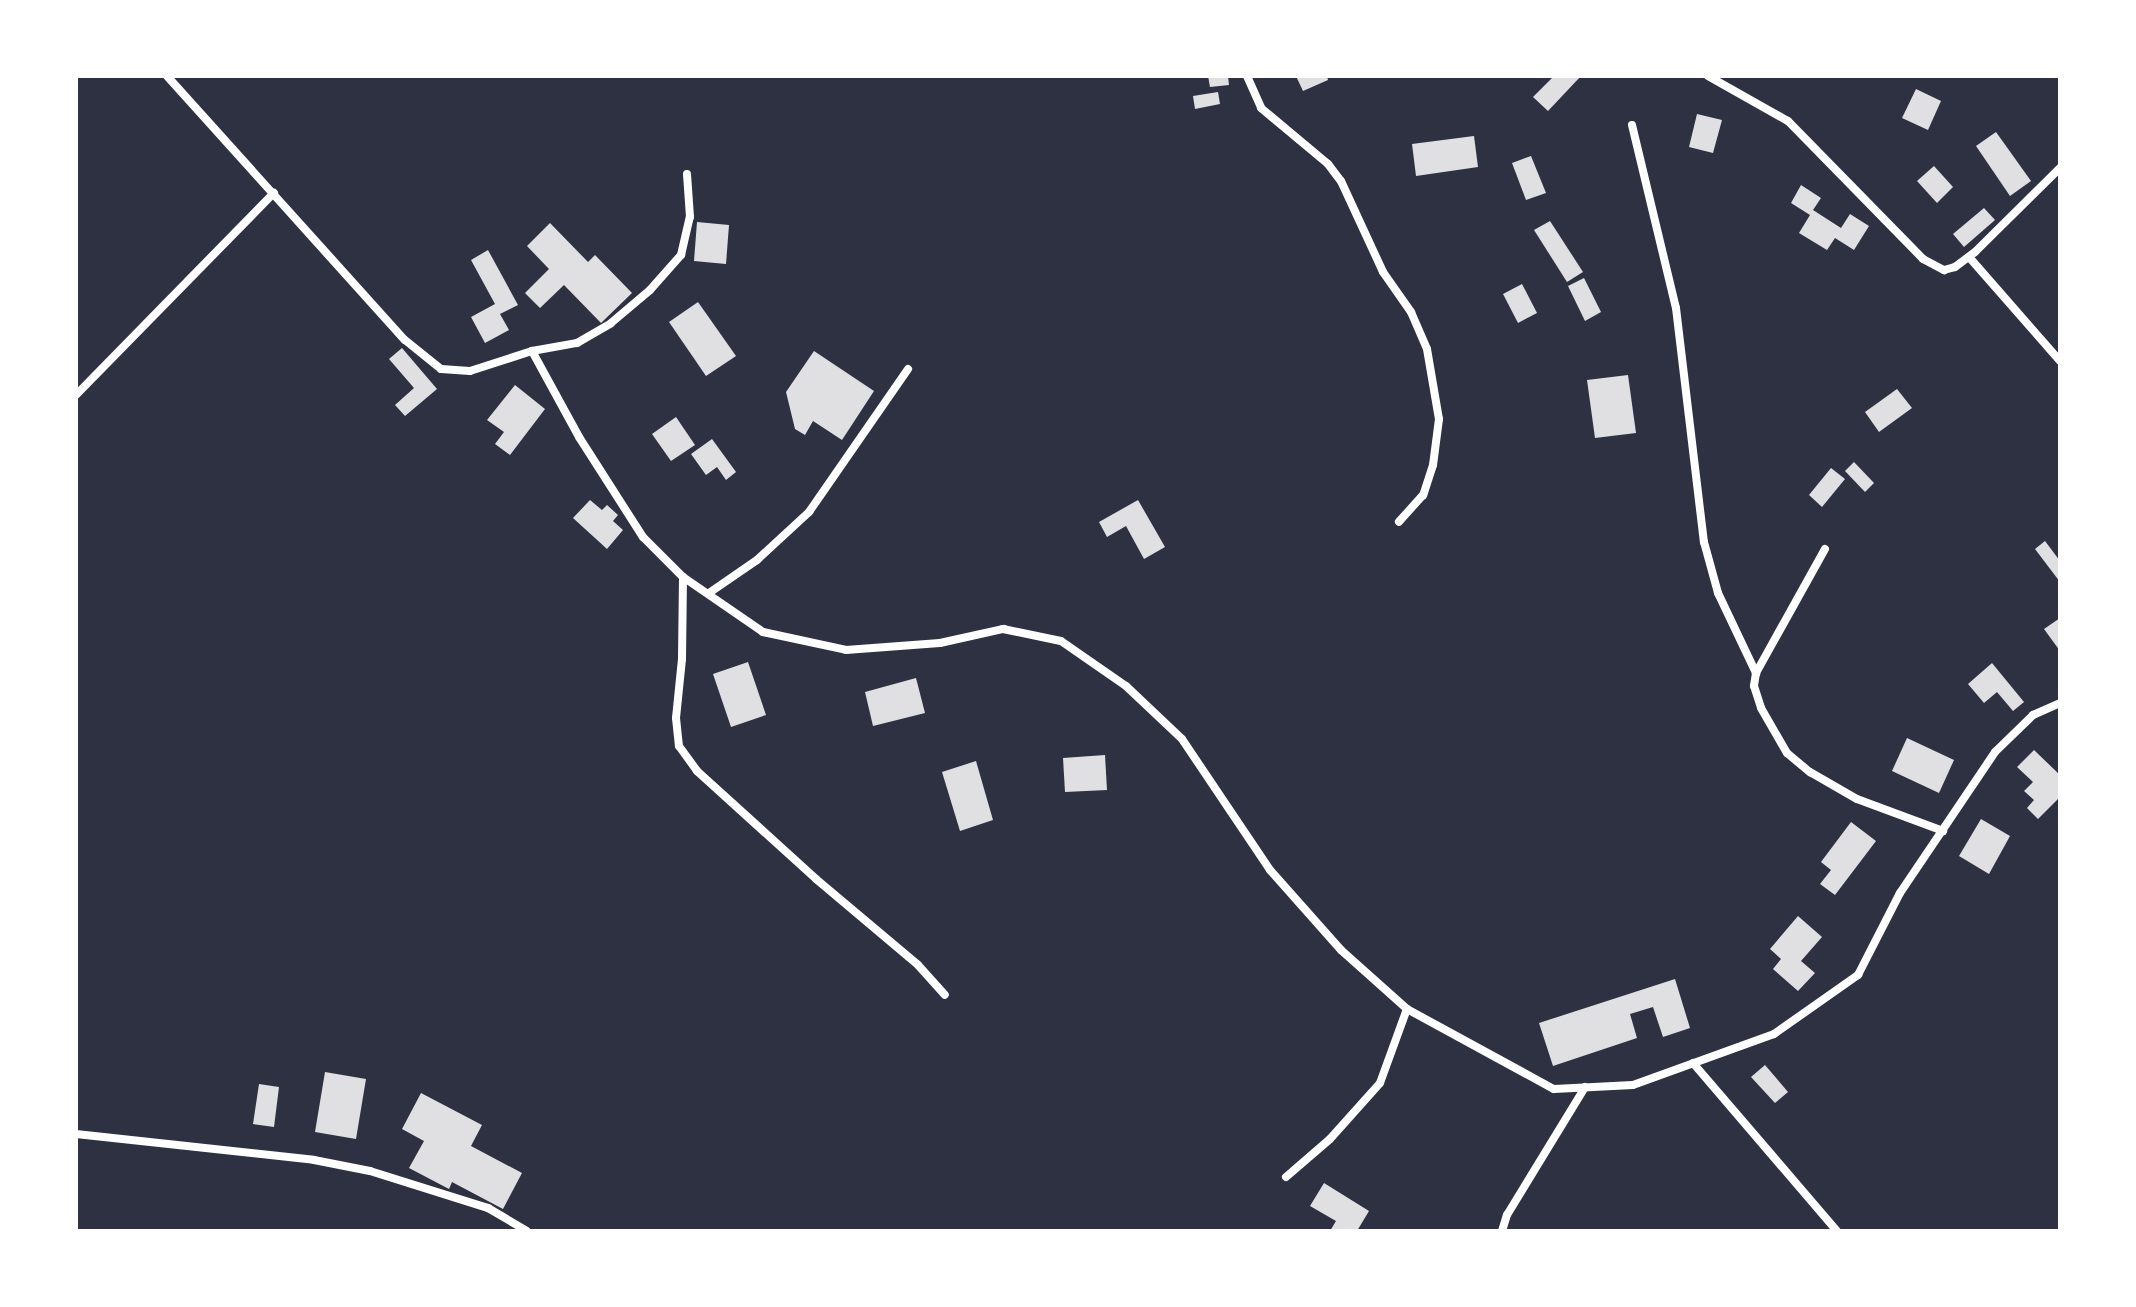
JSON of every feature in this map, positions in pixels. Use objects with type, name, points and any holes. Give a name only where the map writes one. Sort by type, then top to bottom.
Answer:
[{"type":"street","points":[[167,76],[405,340],[441,369],[470,371],[532,351],[577,343],[611,323],[650,290],[681,255],[690,217],[687,174]]},
{"type":"street","points":[[1247,76],[1261,108],[1328,164],[1341,181],[1383,272],[1411,312],[1427,349],[1439,419],[1433,465],[1423,495],[1399,522]]},
{"type":"street","points":[[1708,76],[1788,121],[1923,259],[1944,270],[1955,267],[1969,257],[2060,168]]},
{"type":"street","points":[[1632,125],[1676,308],[1704,542],[1718,593],[1756,673]]},
{"type":"street","points":[[76,395],[274,193]]},
{"type":"street","points":[[1969,257],[2060,361]]},
{"type":"street","points":[[532,351],[579,437],[643,537],[683,577],[763,632],[846,650],[940,643],[1003,629],[1061,641],[1126,686],[1182,739],[1270,870],[1341,950],[1407,1009],[1554,1089],[1633,1085],[1774,1034],[1858,975],[1900,893],[1995,752],[2033,715],[2060,703]]},
{"type":"street","points":[[709,593],[757,560],[809,512],[908,369]]},
{"type":"street","points":[[1825,549],[1756,673],[1754,686],[1761,708],[1787,753],[1810,772],[1857,799],[1943,831]]},
{"type":"street","points":[[683,577],[682,659],[676,718],[679,746],[697,771],[816,879],[918,965],[945,995]]},
{"type":"street","points":[[1286,1177],[1330,1139],[1380,1083],[1407,1009]]},
{"type":"street","points":[[1693,1063],[1837,1231]]},
{"type":"street","points":[[1502,1231],[1507,1215],[1585,1087]]},
{"type":"street","points":[[76,1134],[314,1160],[370,1171],[488,1208],[527,1231]]},
{"type":"building","points":[[1208,76],[1228,76],[1229,85],[1210,87]]},
{"type":"building","points":[[1296,76],[1327,76],[1328,80],[1303,91]]},
{"type":"building","points":[[1554,76],[1581,76],[1548,111],[1533,97]]},
{"type":"building","points":[[1916,89],[1941,101],[1928,130],[1902,118]]},
{"type":"building","points":[[1218,92],[1220,104],[1195,109],[1193,96]]},
{"type":"building","points":[[1697,114],[1722,120],[1713,153],[1689,147]]},
{"type":"building","points":[[1996,132],[2031,181],[2010,196],[1976,146]]},
{"type":"building","points":[[1474,136],[1478,167],[1416,176],[1412,144]]},
{"type":"building","points":[[1531,156],[1546,193],[1526,200],[1512,163]]},
{"type":"building","points":[[1934,166],[1953,187],[1937,203],[1917,181]]},
{"type":"building","points":[[1801,185],[1821,198],[1813,210],[1841,228],[1850,214],[1869,226],[1854,250],[1835,238],[1827,250],[1799,233],[1810,215],[1791,203]]},
{"type":"building","points":[[1984,208],[1995,220],[1964,247],[1953,234]]},
{"type":"building","points":[[1550,221],[1583,272],[1567,282],[1534,230]]},
{"type":"building","points":[[697,222],[729,225],[726,264],[694,261]]},
{"type":"building","points":[[550,223],[588,262],[595,255],[632,293],[601,323],[564,285],[540,308],[525,293],[549,269],[527,246]]},
{"type":"building","points":[[488,250],[518,305],[500,314],[509,330],[485,343],[471,317],[495,304],[471,260]]},
{"type":"building","points":[[1584,278],[1601,312],[1585,321],[1568,286]]},
{"type":"building","points":[[1522,284],[1537,313],[1518,323],[1503,294]]},
{"type":"building","points":[[698,302],[736,356],[706,376],[669,322]]},
{"type":"building","points":[[402,348],[437,389],[405,416],[395,405],[414,388],[389,359]]},
{"type":"building","points":[[814,351],[874,391],[842,440],[813,421],[805,435],[795,429],[786,392]]},
{"type":"building","points":[[1628,375],[1636,433],[1595,438],[1587,380]]},
{"type":"building","points":[[515,385],[545,409],[510,455],[495,444],[504,432],[487,420]]},
{"type":"building","points":[[1897,389],[1912,408],[1879,432],[1865,412]]},
{"type":"building","points":[[676,417],[695,445],[671,461],[652,434]]},
{"type":"building","points":[[712,439],[736,472],[726,480],[717,467],[706,475],[691,454]]},
{"type":"building","points":[[1854,462],[1874,483],[1865,492],[1845,471]]},
{"type":"building","points":[[1831,468],[1845,479],[1822,507],[1809,495]]},
{"type":"building","points":[[590,500],[602,510],[607,505],[618,515],[613,521],[623,530],[607,549],[573,518]]},
{"type":"building","points":[[1138,500],[1165,547],[1144,559],[1126,526],[1107,537],[1099,522]]},
{"type":"building","points":[[2045,541],[2060,561],[2060,582],[2035,549]]},
{"type":"building","points":[[2060,618],[2060,651],[2044,629]]},
{"type":"building","points":[[748,662],[766,715],[731,727],[713,674]]},
{"type":"building","points":[[1992,663],[2024,702],[2013,711],[1997,692],[1984,703],[1968,684]]},
{"type":"building","points":[[916,678],[925,713],[873,726],[865,692]]},
{"type":"building","points":[[1907,738],[1954,760],[1939,793],[1892,771]]},
{"type":"building","points":[[2034,750],[2060,775],[2060,797],[2038,819],[2027,808],[2034,800],[2024,791],[2033,782],[2017,767]]},
{"type":"building","points":[[1105,755],[1107,790],[1065,792],[1063,758]]},
{"type":"building","points":[[976,761],[993,820],[960,831],[942,772]]},
{"type":"building","points":[[1981,819],[2010,836],[1989,874],[1959,856]]},
{"type":"building","points":[[1851,822],[1876,841],[1835,895],[1820,884],[1831,870],[1821,862]]},
{"type":"building","points":[[1798,916],[1822,937],[1801,961],[1815,973],[1798,991],[1773,969],[1781,959],[1770,949]]},
{"type":"building","points":[[1675,979],[1690,1028],[1663,1037],[1653,1007],[1630,1014],[1637,1038],[1553,1066],[1539,1023]]},
{"type":"building","points":[[1765,1065],[1788,1092],[1775,1103],[1751,1077]]},
{"type":"building","points":[[325,1072],[366,1079],[356,1139],[315,1132]]},
{"type":"building","points":[[259,1084],[279,1087],[274,1127],[253,1124]]},
{"type":"building","points":[[421,1093],[482,1125],[471,1146],[522,1173],[503,1209],[452,1182],[449,1189],[409,1168],[424,1141],[402,1129]]},
{"type":"building","points":[[1324,1183],[1369,1211],[1357,1231],[1330,1231],[1336,1221],[1310,1206]]}]
